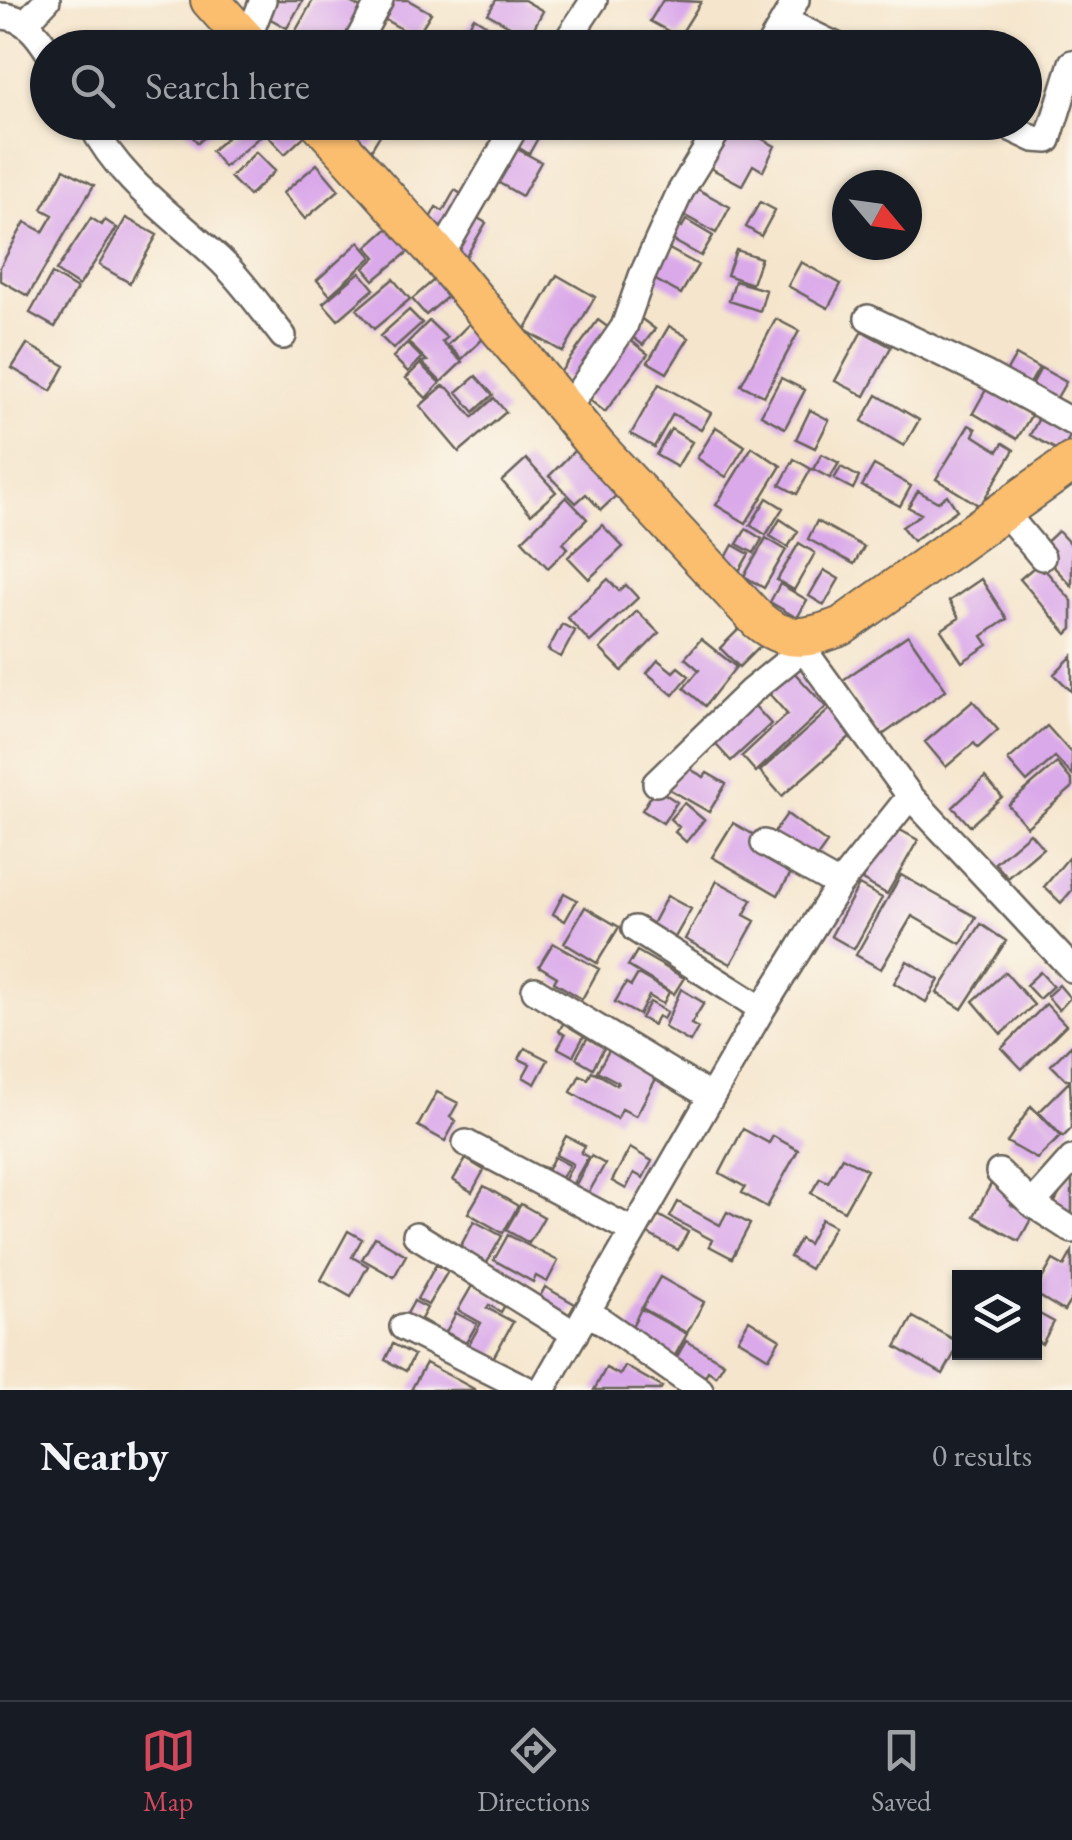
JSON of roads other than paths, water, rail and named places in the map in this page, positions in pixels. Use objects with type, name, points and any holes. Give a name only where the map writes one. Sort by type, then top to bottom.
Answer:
[{"type":"main road","points":[[210,0],[237,30]]},
{"type":"main road","points":[[335,140],[440,257],[597,447],[758,620],[783,637],[800,644],[842,626],[1072,462]]},
{"type":"street","points":[[12,19],[46,0]]},
{"type":"street","points":[[254,30],[263,0]]},
{"type":"street","points":[[364,30],[380,0]]},
{"type":"street","points":[[574,30],[594,0]]},
{"type":"street","points":[[791,10],[817,30]]},
{"type":"street","points":[[1042,140],[1048,140],[1072,63]]},
{"type":"street","points":[[100,140],[133,184],[222,261],[283,336]]},
{"type":"street","points":[[440,257],[508,140]]},
{"type":"street","points":[[567,409],[624,327],[680,192],[711,140]]},
{"type":"street","points":[[868,318],[985,374],[1072,422]]},
{"type":"street","points":[[1002,509],[1042,557]]},
{"type":"street","points":[[656,783],[800,644],[910,796],[1072,969]]},
{"type":"street","points":[[542,1390],[762,1009],[840,885],[910,796]]},
{"type":"street","points":[[764,843],[840,885]]},
{"type":"street","points":[[635,929],[762,1009]]},
{"type":"street","points":[[535,990],[710,1096]]},
{"type":"street","points":[[466,1143],[634,1231]]},
{"type":"street","points":[[1032,1204],[1072,1158]]},
{"type":"street","points":[[999,1172],[1032,1204],[1072,1230]]},
{"type":"street","points":[[416,1235],[575,1334]]},
{"type":"street","points":[[589,1312],[700,1390]]},
{"type":"street","points":[[403,1327],[528,1390]]}]
